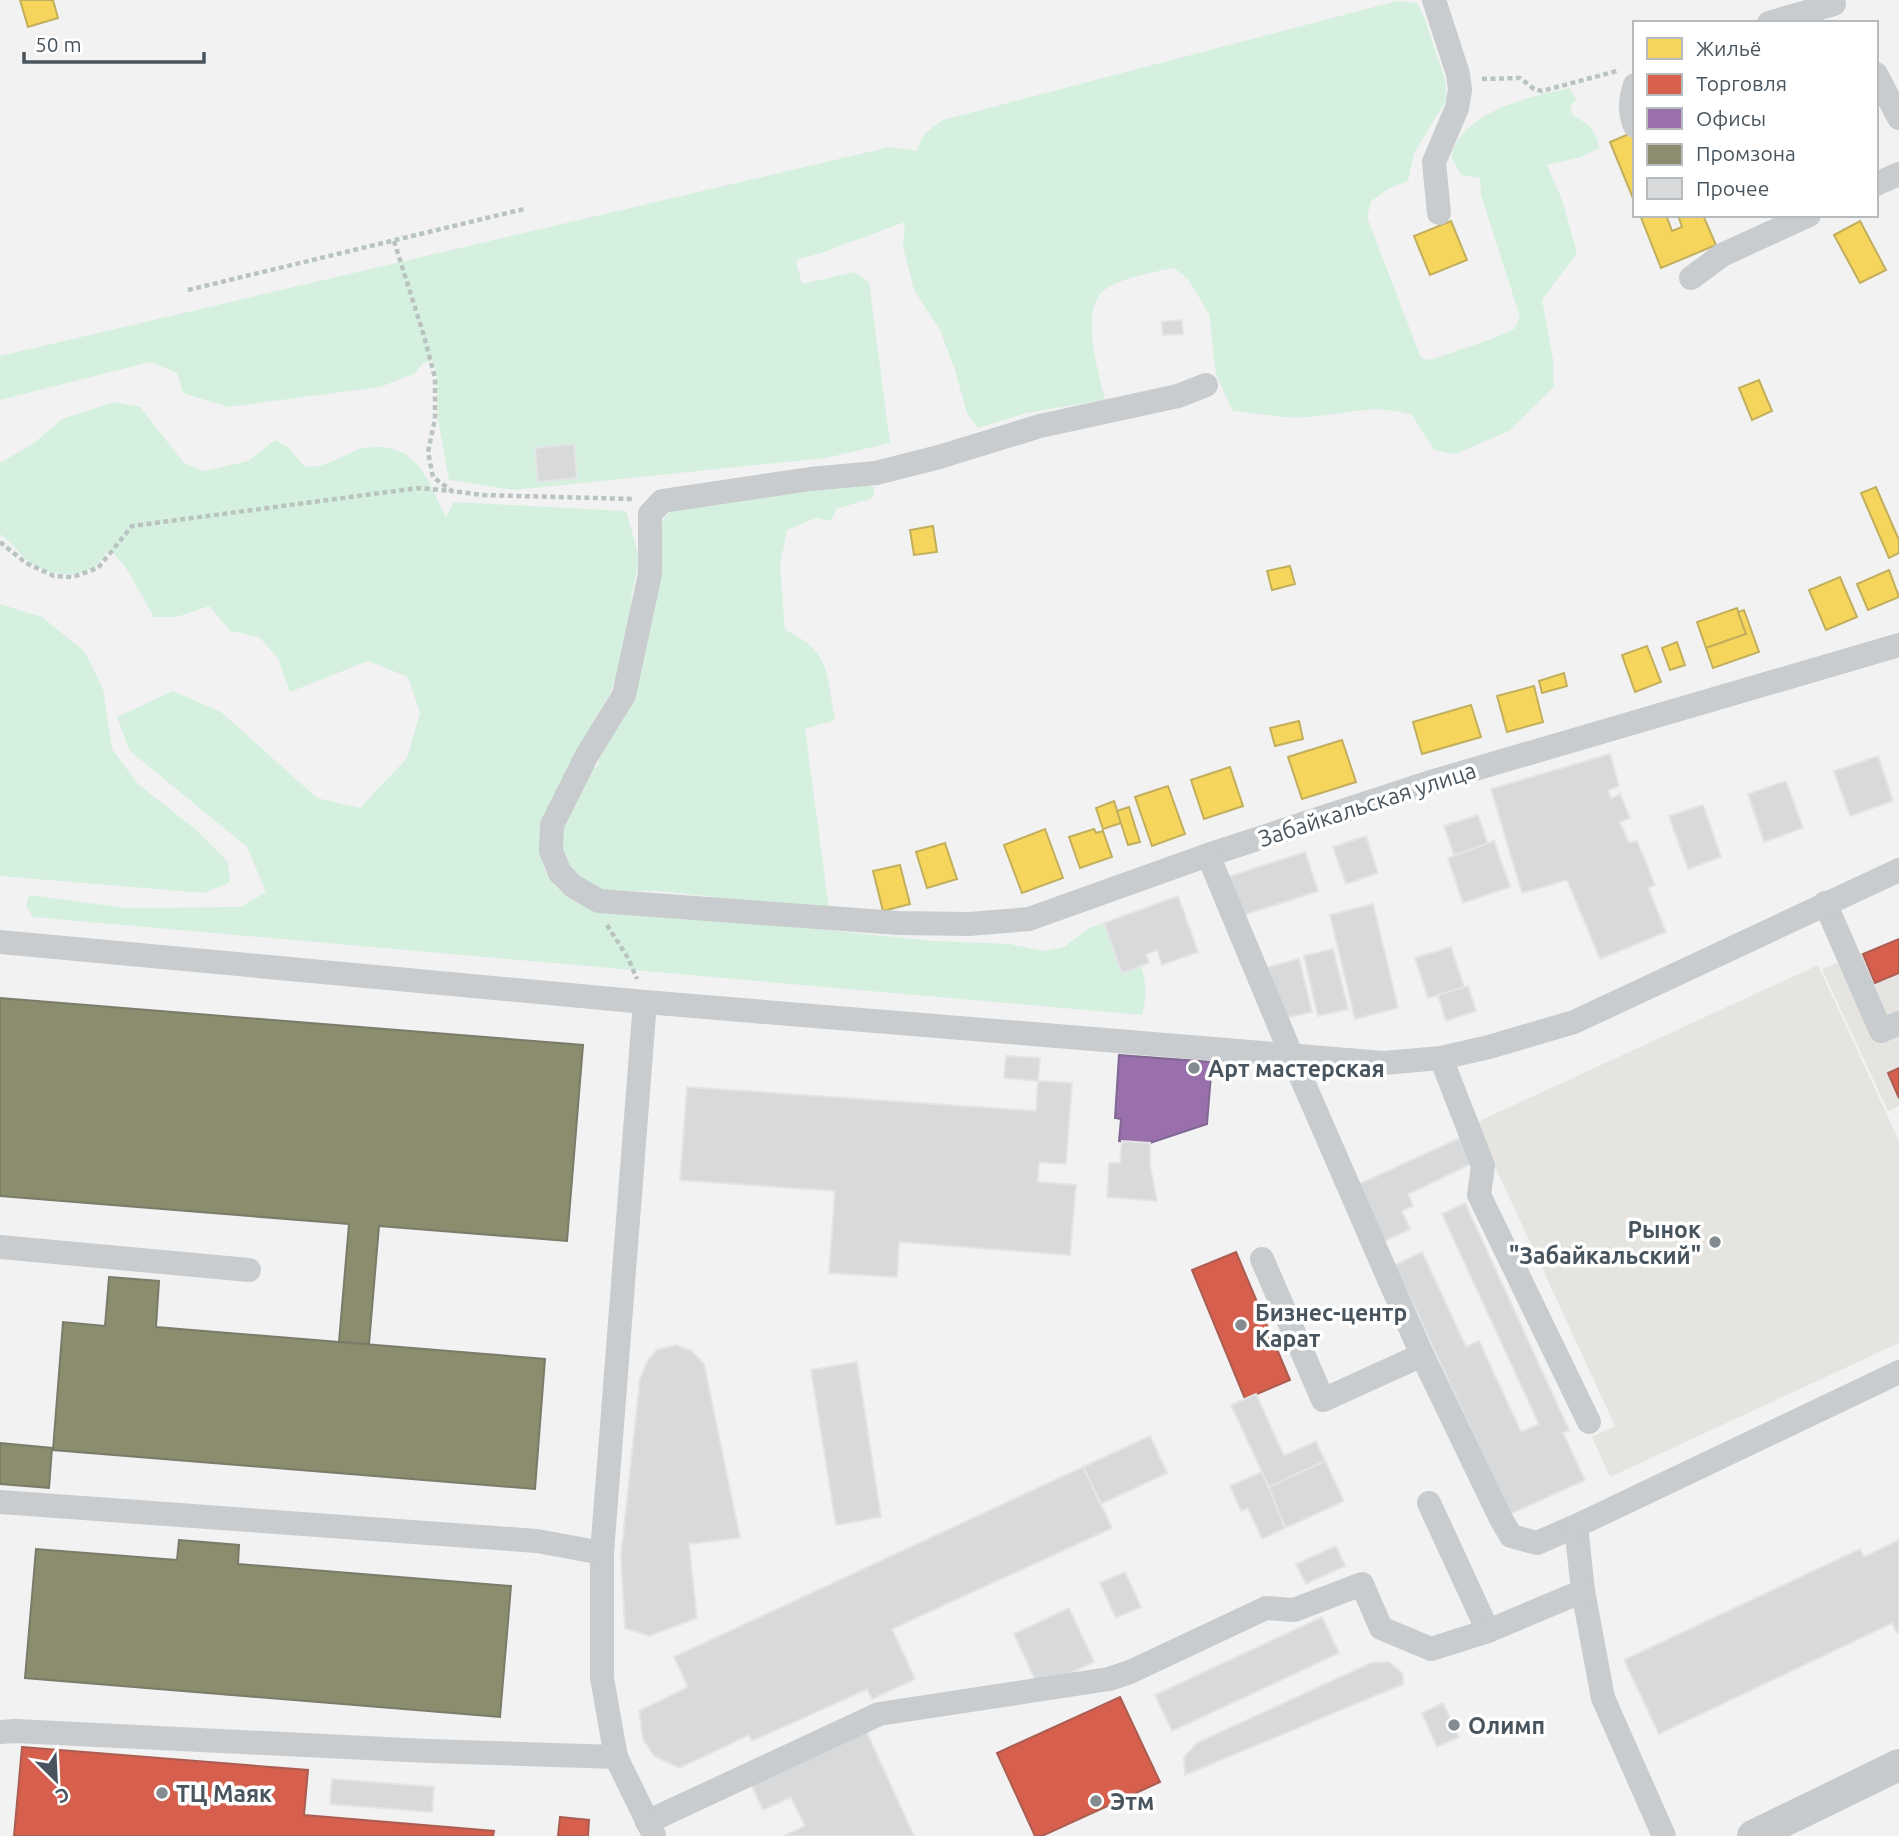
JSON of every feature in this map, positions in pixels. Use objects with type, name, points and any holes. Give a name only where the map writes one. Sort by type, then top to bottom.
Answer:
[{"type":"main road","points":[[1753,1836],[1899,1765]]},
{"type":"street","points":[[1434,0],[1460,90],[1457,108],[1434,162],[1438,213]]},
{"type":"street","points":[[1779,21],[1837,9]]},
{"type":"street","points":[[1629,77],[1633,122]]},
{"type":"street","points":[[1878,79],[1899,118]]},
{"type":"street","points":[[1878,183],[1899,174]]},
{"type":"street","points":[[1691,278],[1722,255],[1805,217]]},
{"type":"street","points":[[599,901],[573,886],[560,873],[551,851],[552,825],[587,755],[624,695],[650,574],[650,514],[662,500],[810,479],[876,473],[1041,426],[1178,396],[1206,385]]},
{"type":"street","name":"Забайкальская улица","points":[[599,901],[969,925],[1029,919],[1434,781],[1899,645]]},
{"type":"street","points":[[1209,856],[1291,1054],[1422,1355],[1511,1536],[1537,1543],[1899,1372]]},
{"type":"street","points":[[0,942],[645,1002],[1383,1063],[1441,1058],[1574,1022],[1899,870]]},
{"type":"street","points":[[1825,903],[1881,1031],[1899,1023]]},
{"type":"street","points":[[645,1002],[602,1553],[602,1678],[616,1756],[650,1829],[878,1714],[1109,1679],[1130,1672],[1266,1608],[1294,1610],[1362,1584],[1381,1628],[1431,1649],[1488,1631],[1583,1591]]},
{"type":"street","points":[[1441,1058],[1483,1166],[1479,1195],[1589,1422]]},
{"type":"street","points":[[0,1253],[249,1270]]},
{"type":"street","points":[[1262,1259],[1323,1400],[1422,1355]]},
{"type":"street","points":[[0,1502],[537,1541],[602,1553]]},
{"type":"street","points":[[1429,1503],[1488,1631]]},
{"type":"street","points":[[1576,1526],[1583,1591],[1603,1698],[1664,1836]]},
{"type":"street","points":[[0,1732],[428,1751],[616,1756]]},
{"type":"path","points":[[1459,80],[1520,78],[1534,89],[1542,91],[1629,77]]},
{"type":"path","points":[[188,290],[524,209]]},
{"type":"path","points":[[394,241],[435,378],[435,419],[428,452],[433,477],[452,491]]},
{"type":"path","points":[[0,542],[26,563],[54,576],[73,577],[98,568],[132,526],[418,488],[482,495],[662,500]]},
{"type":"path","points":[[599,901],[606,923],[628,958],[645,1002]]},
{"type":"shaded area","points":[[1899,938],[1899,1106],[1888,1111],[1822,969]]},
{"type":"shaded area","name":"Рынок \"Забайкальский\"","points":[[1818,965],[1899,1141],[1899,1343],[1610,1477],[1592,1437],[1615,1426],[1475,1123]]},
{"type":"green space","points":[[1397,1],[1417,3],[1445,80],[1447,99],[1414,153],[1408,181],[1390,188],[1371,201],[1367,217],[1421,358],[1430,360],[1492,339],[1514,329],[1520,317],[1481,195],[1480,178],[1461,175],[1451,156],[1460,137],[1470,126],[1496,110],[1525,99],[1569,88],[1576,99],[1570,108],[1573,116],[1591,128],[1599,148],[1581,157],[1547,165],[1562,200],[1577,253],[1542,300],[1553,359],[1554,387],[1509,431],[1455,454],[1434,450],[1412,415],[1398,412],[1360,410],[1323,416],[1281,417],[1233,411],[1216,375],[1209,314],[1188,279],[1174,268],[1122,281],[1112,285],[1098,297],[1094,307],[1092,333],[1105,400],[1026,413],[978,428],[967,413],[940,330],[914,290],[903,246],[905,222],[796,260],[802,284],[854,272],[869,282],[890,443],[826,458],[514,490],[449,480],[438,420],[437,377],[433,361],[423,363],[414,374],[380,387],[228,407],[183,393],[177,373],[150,362],[0,400],[0,356],[890,147],[916,151],[925,133],[943,120]]},
{"type":"green space","points":[[114,402],[140,407],[184,463],[205,471],[248,461],[275,440],[288,447],[304,466],[311,467],[329,463],[362,448],[390,448],[402,452],[421,469],[446,517],[454,502],[626,511],[640,560],[632,592],[627,647],[610,694],[545,822],[540,844],[544,867],[554,886],[574,901],[598,907],[934,941],[1010,944],[1044,951],[1064,947],[1089,928],[1104,923],[1122,972],[1141,966],[1146,990],[1142,1015],[33,917],[26,906],[29,895],[126,908],[241,907],[266,892],[247,847],[130,751],[117,717],[173,691],[221,712],[317,798],[360,808],[407,758],[420,713],[408,677],[368,661],[290,692],[278,658],[259,637],[230,631],[209,606],[177,617],[154,617],[126,568],[110,549],[98,564],[88,570],[61,574],[44,570],[28,561],[0,534],[0,463],[34,443],[62,419]]},
{"type":"green space","points":[[866,482],[874,488],[874,495],[870,499],[836,509],[831,521],[816,518],[787,530],[780,565],[785,630],[800,638],[819,656],[828,677],[835,720],[805,729],[829,909],[658,891],[606,891],[587,886],[560,865],[559,823],[587,774],[599,764],[597,757],[660,525],[668,513],[680,506]]},
{"type":"green space","points":[[0,604],[42,617],[85,652],[103,689],[112,749],[138,784],[195,829],[228,862],[230,882],[205,893],[0,876]]},
{"type":"building: Жильё","points":[[20,0],[53,0],[58,18],[28,27]]},
{"type":"building: Жильё","points":[[1631,133],[1633,138],[1633,198],[1610,142]]},
{"type":"building: Жильё","points":[[1641,217],[1667,217],[1672,231],[1682,227],[1679,217],[1704,217],[1716,245],[1661,268]]},
{"type":"building: Жильё","points":[[1451,221],[1467,260],[1430,275],[1414,236]]},
{"type":"building: Жильё","points":[[1860,221],[1886,270],[1860,283],[1834,235]]},
{"type":"building: Жильё","points":[[1759,380],[1772,411],[1752,420],[1739,388]]},
{"type":"building: Жильё","points":[[1876,487],[1899,540],[1899,553],[1889,558],[1861,493]]},
{"type":"building: Жильё","points":[[933,526],[937,552],[914,555],[910,530]]},
{"type":"building: Жильё","points":[[1290,566],[1295,584],[1272,590],[1267,571]]},
{"type":"building: Жильё","points":[[1889,570],[1899,597],[1868,610],[1857,584]]},
{"type":"building: Жильё","points":[[1840,577],[1857,617],[1826,630],[1809,590]]},
{"type":"building: Жильё","points":[[1737,608],[1746,634],[1706,648],[1697,622]]},
{"type":"building: Жильё","points":[[1744,610],[1759,652],[1713,668],[1706,648],[1746,634],[1738,612]]},
{"type":"building: Жильё","points":[[1677,642],[1685,665],[1670,670],[1662,648]]},
{"type":"building: Жильё","points":[[1647,646],[1661,682],[1635,692],[1622,655]]},
{"type":"building: Жильё","points":[[1564,673],[1567,686],[1542,693],[1539,681]]},
{"type":"building: Жильё","points":[[1534,686],[1543,722],[1507,732],[1497,696]]},
{"type":"building: Жильё","points":[[1471,705],[1481,737],[1422,754],[1413,722]]},
{"type":"building: Жильё","points":[[1299,721],[1303,739],[1275,746],[1270,728]]},
{"type":"building: Жильё","points":[[1342,740],[1356,782],[1302,799],[1288,757]]},
{"type":"building: Жильё","points":[[1230,767],[1243,806],[1204,819],[1191,780]]},
{"type":"building: Жильё","points":[[1168,786],[1185,834],[1152,846],[1135,797]]},
{"type":"building: Жильё","points":[[1114,801],[1121,823],[1103,829],[1096,808]]},
{"type":"building: Жильё","points":[[1129,807],[1140,842],[1128,845],[1117,811]]},
{"type":"building: Жильё","points":[[1045,829],[1063,878],[1022,893],[1004,845]]},
{"type":"building: Жильё","points":[[1094,829],[1096,833],[1103,831],[1112,857],[1080,868],[1069,837]]},
{"type":"building: Жильё","points":[[945,843],[957,879],[927,888],[916,852]]},
{"type":"building: Жильё","points":[[900,865],[910,904],[883,911],[873,871]]},
{"type":"building: Торговля","points":[[1899,939],[1899,973],[1875,983],[1863,954]]},
{"type":"building: Торговля","points":[[1899,1068],[1899,1098],[1888,1073]]},
{"type":"building: Торговля","name":"Бизнес-центр Карат","points":[[1236,1252],[1290,1380],[1245,1399],[1192,1270]]},
{"type":"building: Торговля","points":[[1120,1697],[1160,1782],[1042,1836],[1035,1836],[997,1753]]},
{"type":"building: Торговля","name":"ТЦ Маяк","points":[[22,1747],[308,1770],[304,1815],[494,1831],[493,1836],[14,1836]]},
{"type":"building: Торговля","points":[[560,1817],[589,1820],[588,1836],[558,1836]]},
{"type":"building: Офисы","points":[[1119,1055],[1212,1062],[1207,1124],[1150,1143],[1119,1141],[1121,1119],[1115,1118]]},
{"type":"building: Промзона","points":[[0,998],[583,1045],[567,1241],[379,1226],[369,1344],[339,1342],[349,1224],[0,1196]]},
{"type":"building: Промзона","points":[[109,1277],[159,1281],[156,1327],[545,1359],[535,1489],[53,1450],[63,1322],[105,1326]]},
{"type":"building: Промзона","points":[[0,1443],[52,1448],[49,1488],[0,1484]]},
{"type":"building: Промзона","points":[[179,1540],[239,1545],[238,1564],[511,1586],[500,1717],[25,1678],[36,1549],[177,1560]]},
{"type":"building: Прочее","points":[[1182,320],[1183,334],[1163,335],[1162,322]]},
{"type":"building: Прочее","points":[[574,444],[577,478],[538,482],[535,448]]},
{"type":"building: Прочее","points":[[1610,754],[1619,786],[1608,790],[1611,799],[1620,794],[1630,818],[1620,822],[1629,843],[1637,841],[1655,885],[1648,888],[1666,932],[1600,959],[1567,880],[1522,893],[1491,789]]},
{"type":"building: Прочее","points":[[1878,756],[1893,801],[1850,816],[1834,771]]},
{"type":"building: Прочее","points":[[1786,781],[1803,828],[1764,842],[1748,794]]},
{"type":"building: Прочее","points":[[1703,805],[1721,857],[1688,869],[1669,816]]},
{"type":"building: Прочее","points":[[1478,815],[1488,844],[1454,855],[1444,826]]},
{"type":"building: Прочее","points":[[1366,836],[1378,873],[1346,884],[1333,847]]},
{"type":"building: Прочее","points":[[1494,841],[1510,887],[1463,903],[1448,858]]},
{"type":"building: Прочее","points":[[1305,852],[1318,891],[1241,916],[1228,877]]},
{"type":"building: Прочее","points":[[1178,896],[1198,952],[1162,965],[1157,950],[1146,954],[1149,963],[1122,973],[1104,923]]},
{"type":"building: Прочее","points":[[1373,904],[1398,1008],[1355,1019],[1330,915]]},
{"type":"building: Прочее","points":[[1451,947],[1464,987],[1428,998],[1415,958]]},
{"type":"building: Прочее","points":[[1333,949],[1348,1009],[1318,1016],[1304,956]]},
{"type":"building: Прочее","points":[[1299,959],[1312,1012],[1281,1019],[1268,967]]},
{"type":"building: Прочее","points":[[1468,986],[1476,1011],[1446,1021],[1438,995]]},
{"type":"building: Прочее","points":[[1006,1056],[1040,1058],[1038,1081],[1004,1078]]},
{"type":"building: Прочее","points":[[1038,1081],[1072,1083],[1066,1164],[1039,1162],[1038,1182],[1076,1185],[1070,1255],[899,1242],[897,1277],[829,1273],[835,1191],[680,1180],[687,1087],[1036,1111]]},
{"type":"building: Прочее","points":[[1460,1138],[1471,1164],[1408,1194],[1413,1206],[1402,1211],[1410,1229],[1381,1243],[1355,1186]]},
{"type":"building: Прочее","points":[[1122,1141],[1150,1143],[1150,1165],[1157,1201],[1107,1197],[1109,1163],[1120,1163]]},
{"type":"building: Прочее","points":[[1465,1203],[1569,1430],[1563,1433],[1585,1480],[1510,1514],[1395,1265],[1422,1252],[1466,1347],[1479,1341],[1521,1432],[1539,1424],[1442,1214]]},
{"type":"building: Прочее","points":[[676,1345],[692,1351],[704,1364],[740,1538],[689,1544],[697,1618],[649,1636],[625,1628],[621,1556],[640,1379],[648,1360],[657,1350]]},
{"type":"building: Прочее","points":[[857,1362],[881,1517],[836,1525],[811,1370]]},
{"type":"building: Прочее","points":[[1256,1394],[1284,1456],[1316,1441],[1325,1461],[1269,1487],[1231,1405]]},
{"type":"building: Прочее","points":[[1150,1436],[1167,1473],[1101,1504],[1083,1467]]},
{"type":"building: Прочее","points":[[1325,1461],[1344,1501],[1285,1528],[1269,1487]]},
{"type":"building: Прочее","points":[[1083,1467],[1112,1528],[892,1629],[915,1679],[872,1699],[867,1689],[752,1741],[749,1735],[679,1768],[654,1756],[643,1739],[639,1711],[688,1687],[674,1657]]},
{"type":"building: Прочее","points":[[1262,1472],[1285,1528],[1262,1539],[1248,1508],[1241,1511],[1230,1486]]},
{"type":"building: Прочее","points":[[1899,1540],[1899,1632],[1897,1633],[1892,1623],[1659,1734],[1624,1660],[1860,1549],[1864,1557]]},
{"type":"building: Прочее","points":[[1336,1546],[1345,1566],[1306,1584],[1296,1564]]},
{"type":"building: Прочее","points":[[1125,1572],[1141,1607],[1116,1618],[1100,1583]]},
{"type":"building: Прочее","points":[[1069,1608],[1094,1662],[1039,1688],[1014,1634]]},
{"type":"building: Прочее","points":[[1322,1617],[1339,1653],[1172,1731],[1155,1695]]},
{"type":"building: Прочее","points":[[1389,1662],[1403,1674],[1403,1684],[1185,1775],[1184,1757],[1197,1743],[1371,1663]]},
{"type":"building: Прочее","points":[[1443,1703],[1459,1737],[1437,1747],[1422,1713]]},
{"type":"building: Прочее","points":[[866,1731],[914,1836],[784,1836],[805,1826],[791,1797],[763,1810],[751,1784]]},
{"type":"building: Прочее","points":[[332,1779],[434,1787],[432,1812],[330,1804]]},
{"type":"place","name":"Арт мастерская","points":[[1194,1068]]},
{"type":"place","name":"Рынок \"Забайкальский\"","points":[[1715,1242]]},
{"type":"place","name":"Бизнес-центр Карат","points":[[1241,1325]]},
{"type":"place","name":"Олимп","points":[[1454,1725]]},
{"type":"place","name":"ТЦ Маяк","points":[[162,1793]]},
{"type":"place","name":"Этм","points":[[1096,1801]]}]
